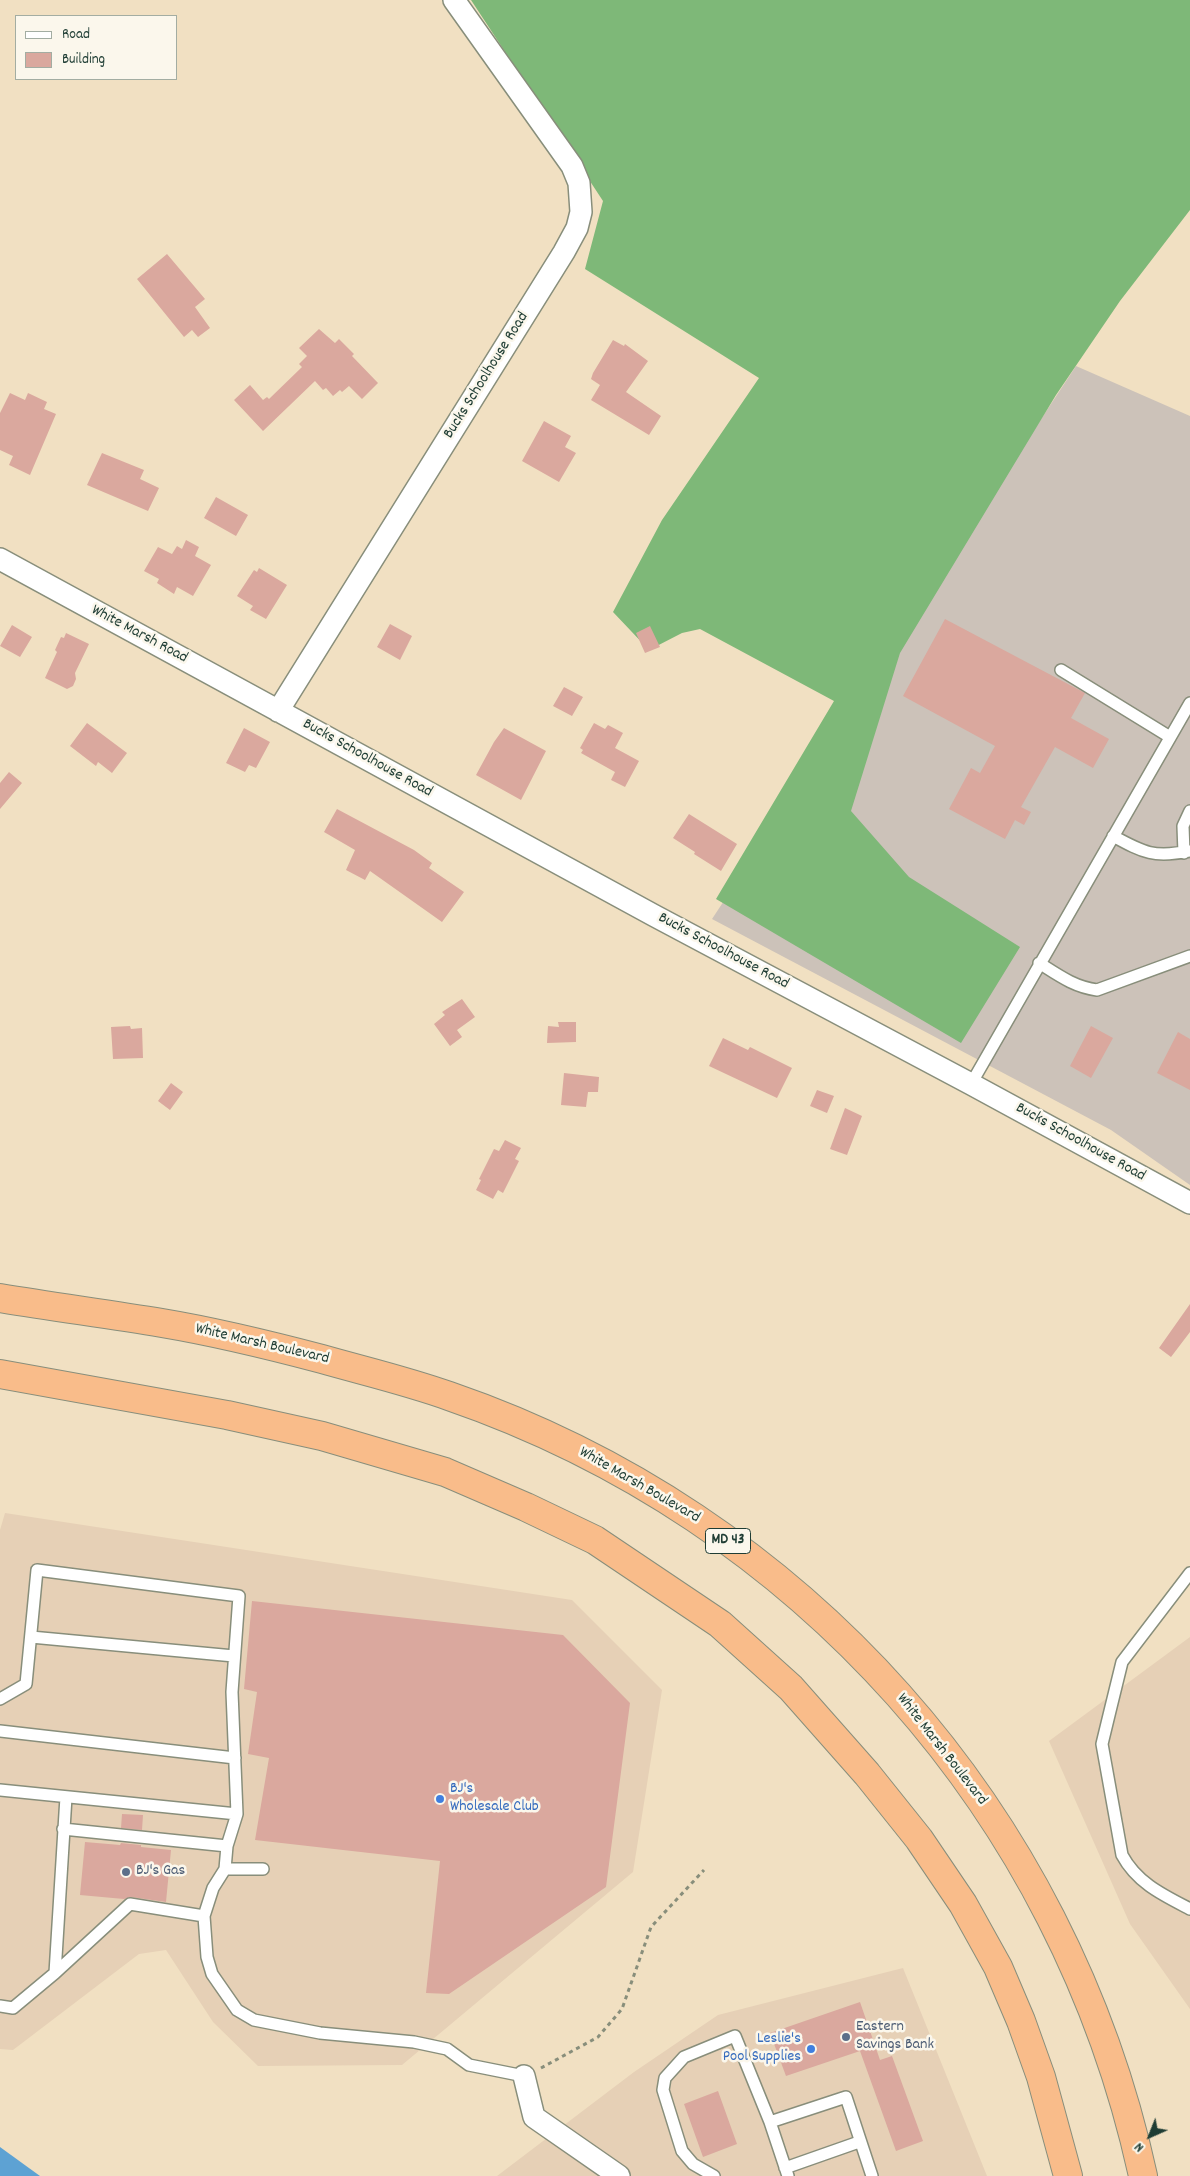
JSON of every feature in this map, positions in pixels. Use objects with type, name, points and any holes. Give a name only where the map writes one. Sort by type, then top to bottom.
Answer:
[{"type":"highway","name":"White Marsh Boulevard","points":[[0,1298],[165,1323],[258,1342],[381,1374],[448,1395],[537,1430],[611,1467],[678,1506],[756,1561],[828,1622],[892,1685],[950,1757],[1006,1837],[1043,1902],[1095,2014],[1122,2093],[1143,2176]]},
{"type":"highway","points":[[0,1374],[227,1415],[312,1434],[445,1472],[526,1507],[595,1540],[720,1624],[791,1688],[867,1774],[919,1839],[963,1904],[998,1968],[1020,2021],[1041,2077],[1068,2176]]},
{"type":"street","name":"Bucks Schoolhouse Road","points":[[454,0],[572,166],[579,183],[581,212],[577,228],[541,291],[330,625],[278,711],[1190,1203]]},
{"type":"street","name":"White Marsh Road","points":[[0,559],[278,711]]},
{"type":"street","points":[[524,2076],[534,2117],[619,2176]]},
{"type":"lane","points":[[1061,670],[1170,737]]},
{"type":"lane","points":[[971,1084],[1190,703]]},
{"type":"lane","points":[[1113,836],[1141,851],[1163,856],[1187,852],[1183,826],[1190,811]]},
{"type":"lane","points":[[1039,963],[1069,982],[1084,988],[1097,990],[1190,956]]},
{"type":"lane","points":[[0,1699],[26,1684],[37,1570],[239,1596],[232,1692],[236,1814],[227,1846],[225,1869],[214,1888],[204,1916],[207,1957],[212,1974],[237,2010],[254,2020],[320,2033],[414,2042],[447,2049],[469,2065],[524,2076]]},
{"type":"lane","points":[[1190,1573],[1122,1662],[1102,1744],[1117,1838],[1129,1869],[1148,1886],[1190,1909]]},
{"type":"lane","points":[[31,1637],[234,1656]]},
{"type":"lane","points":[[0,1731],[235,1758]]},
{"type":"lane","points":[[0,1790],[236,1814]]},
{"type":"lane","points":[[55,1973],[66,1797]]},
{"type":"lane","points":[[63,1829],[227,1846]]},
{"type":"lane","points":[[225,1869],[263,1868]]},
{"type":"lane","points":[[0,2006],[13,2008],[55,1973],[130,1904],[204,1916]]},
{"type":"lane","points":[[714,2176],[693,2164],[682,2151],[663,2090],[665,2078],[684,2057],[735,2036],[770,2122],[786,2172],[859,2142]]},
{"type":"lane","points":[[770,2122],[846,2097],[859,2142],[872,2176]]},
{"type":"path","points":[[524,2076],[559,2060],[598,2037],[622,2009],[651,1927],[704,1870]]},
{"type":"shaded area","points":[[1076,366],[1190,416],[1190,1185],[1111,1130],[712,919]]},
{"type":"shaded area","points":[[5,1513],[572,1600],[662,1690],[633,1872],[402,2065],[258,2066],[213,2022],[166,1950],[139,1954],[13,2050],[0,2049],[0,1530]]},
{"type":"shaded area","points":[[1190,1637],[1190,2009],[1130,1924],[1049,1741]]},
{"type":"shaded area","points":[[903,1968],[987,2176],[497,2176],[634,2072],[718,2015]]},
{"type":"green space","points":[[471,0],[1190,0],[1190,210],[1120,301],[1056,395],[900,653],[851,811],[909,877],[1020,947],[961,1043],[716,899],[834,701],[700,629],[682,633],[649,650],[613,612],[662,520],[759,378],[585,269],[603,201]]},
{"type":"water","points":[[0,2147],[40,2176],[0,2176]]},
{"type":"building","points":[[167,254],[205,299],[195,307],[210,328],[198,337],[192,330],[184,337],[137,279]]},
{"type":"building","points":[[319,329],[335,343],[339,339],[354,354],[352,356],[378,383],[362,399],[349,386],[333,396],[326,388],[323,390],[315,381],[263,431],[234,400],[250,385],[263,400],[267,397],[269,399],[302,367],[299,364],[307,356],[299,348]]},
{"type":"building","points":[[613,340],[624,346],[625,344],[648,361],[626,392],[661,416],[649,435],[591,400],[600,385],[591,379],[593,373]]},
{"type":"building","points":[[10,393],[25,400],[28,393],[47,402],[44,409],[56,414],[30,475],[9,465],[13,456],[0,450],[0,413]]},
{"type":"building","points":[[544,421],[571,436],[565,447],[576,453],[559,482],[522,461]]},
{"type":"building","points":[[102,453],[144,470],[140,479],[159,488],[148,511],[87,485]]},
{"type":"building","points":[[216,497],[248,515],[236,536],[204,518]]},
{"type":"building","points":[[186,540],[199,547],[195,556],[211,565],[193,596],[177,587],[174,594],[157,583],[159,579],[144,571],[158,547],[172,554],[177,546],[182,549]]},
{"type":"building","points":[[259,568],[287,585],[266,619],[250,610],[253,606],[237,596],[254,570],[257,572]]},
{"type":"building","points":[[945,619],[1085,693],[1071,718],[1109,739],[1093,768],[1055,747],[1021,807],[1031,812],[1024,825],[1015,820],[1005,839],[949,809],[971,768],[980,773],[995,746],[903,696]]},
{"type":"building","points":[[390,624],[412,636],[400,660],[377,647]]},
{"type":"building","points":[[12,625],[32,637],[20,657],[0,646]]},
{"type":"building","points":[[650,626],[660,647],[645,653],[636,633]]},
{"type":"building","points":[[66,633],[89,644],[75,673],[76,679],[73,686],[67,689],[45,678],[57,652],[55,650],[61,637],[64,638]]},
{"type":"building","points":[[564,687],[583,697],[572,716],[553,706]]},
{"type":"building","points":[[87,723],[127,753],[112,773],[98,762],[96,766],[70,746]]},
{"type":"building","points":[[594,723],[605,729],[608,725],[623,733],[615,748],[639,761],[625,787],[611,780],[615,772],[581,753],[583,750],[580,748]]},
{"type":"building","points":[[244,728],[270,742],[256,768],[249,765],[245,772],[226,763]]},
{"type":"building","points":[[504,728],[546,751],[521,800],[476,775]]},
{"type":"building","points":[[9,772],[22,783],[0,809],[0,783]]},
{"type":"building","points":[[337,809],[414,850],[432,863],[429,868],[464,892],[442,922],[370,871],[365,880],[346,870],[355,850],[324,832]]},
{"type":"building","points":[[689,814],[737,844],[721,871],[673,838]]},
{"type":"building","points":[[462,999],[475,1017],[457,1030],[462,1037],[450,1046],[434,1024],[445,1015],[442,1012]]},
{"type":"building","points":[[558,1022],[576,1022],[576,1042],[547,1043],[548,1026],[559,1027]]},
{"type":"building","points":[[130,1026],[131,1029],[142,1028],[143,1058],[113,1059],[111,1027]]},
{"type":"building","points":[[1091,1026],[1113,1038],[1091,1078],[1070,1066]]},
{"type":"building","points":[[1178,1032],[1190,1039],[1190,1090],[1157,1073]]},
{"type":"building","points":[[723,1038],[748,1050],[750,1047],[792,1068],[777,1098],[709,1066]]},
{"type":"building","points":[[564,1073],[599,1077],[598,1092],[588,1092],[586,1107],[561,1105]]},
{"type":"building","points":[[171,1083],[183,1092],[170,1110],[158,1101]]},
{"type":"building","points":[[817,1090],[834,1096],[827,1113],[810,1106]]},
{"type":"building","points":[[845,1108],[862,1116],[847,1155],[830,1149]]},
{"type":"building","points":[[505,1140],[521,1148],[515,1159],[519,1161],[503,1193],[498,1190],[493,1199],[476,1190],[481,1180],[479,1179],[494,1149],[499,1151]]},
{"type":"building","points":[[1190,1304],[1190,1332],[1171,1357],[1159,1348]]},
{"type":"building","name":"BJ's Wholesale Club","points":[[252,1601],[563,1635],[630,1703],[606,1887],[449,1994],[426,1993],[440,1861],[255,1840],[269,1758],[248,1754],[257,1692],[244,1689]]},
{"type":"building","points":[[122,1814],[143,1815],[142,1830],[121,1828]]},
{"type":"building","name":"BJ's Gas","points":[[85,1842],[120,1845],[121,1843],[171,1850],[166,1902],[131,1897],[124,1899],[80,1895]]},
{"type":"building","points":[[860,2002],[880,2060],[892,2056],[923,2141],[896,2151],[860,2051],[786,2076],[770,2033]]},
{"type":"building","points":[[718,2091],[737,2144],[703,2157],[684,2104]]},
{"type":"place","name":"BJ's Wholesale Club","points":[[440,1799]]},
{"type":"place","name":"BJ's Gas","points":[[126,1872]]},
{"type":"place","name":"Eastern Savings Bank","points":[[846,2037]]},
{"type":"place","name":"Leslie's Pool Supplies","points":[[811,2049]]}]
